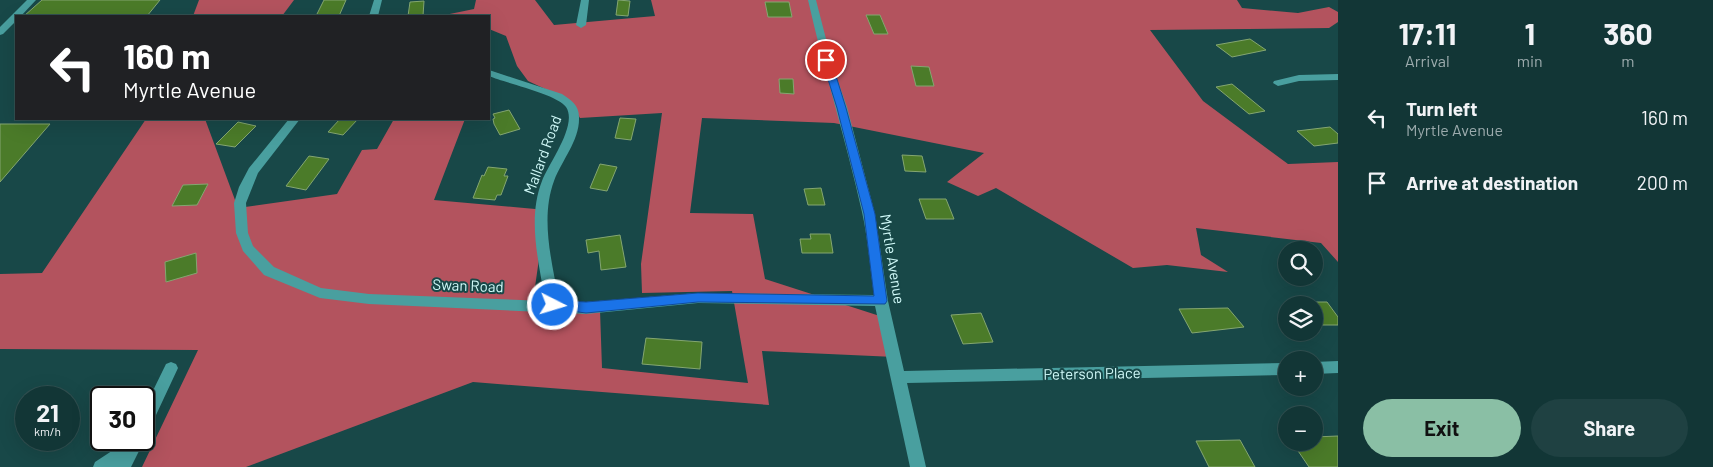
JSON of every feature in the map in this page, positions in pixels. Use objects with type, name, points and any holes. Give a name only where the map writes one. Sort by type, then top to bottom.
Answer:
[{"type":"street","points":[[17,15],[32,0]]},
{"type":"street","points":[[374,15],[378,0]]},
{"type":"street","points":[[581,25],[585,0]]},
{"type":"street","name":"Myrtle Avenue","points":[[812,0],[829,70],[842,108],[869,214],[881,301],[918,467]]},
{"type":"street","points":[[0,32],[15,17]]},
{"type":"street","name":"Mallard Road","points":[[490,73],[556,95],[572,106],[575,117],[572,131],[548,180],[540,205],[540,222],[553,305]]},
{"type":"street","points":[[1278,83],[1300,78],[1338,77]]},
{"type":"street","name":"Swan Road","points":[[294,120],[253,171],[245,187],[240,203],[242,233],[247,248],[269,271],[320,293],[337,296],[586,308],[698,298],[881,301]]},
{"type":"street","points":[[1323,368],[1338,367]]},
{"type":"street","points":[[155,402],[171,368]]},
{"type":"street","name":"Peterson Place","points":[[898,377],[1278,369]]},
{"type":"street","points":[[101,467],[124,451]]},
{"type":"street","points":[[124,467],[131,451]]},
{"type":"shaded area","points":[[199,0],[294,0],[283,15],[193,15]]},
{"type":"shaded area","points":[[476,0],[535,0],[554,25],[655,16],[651,0],[1237,0],[1242,8],[1298,13],[1329,7],[1338,12],[1338,22],[1329,28],[1150,30],[1203,101],[1288,164],[1338,162],[1338,262],[1323,245],[1323,241],[1304,241],[1196,228],[1201,255],[1228,272],[1167,265],[1133,268],[996,188],[978,196],[947,182],[984,153],[834,123],[702,118],[690,213],[753,214],[765,279],[886,318],[895,357],[762,351],[769,405],[473,382],[246,467],[142,467],[150,451],[155,451],[155,440],[198,350],[0,349],[0,274],[42,273],[145,120],[205,120],[238,208],[337,194],[362,150],[377,149],[393,120],[465,120],[434,200],[546,210],[532,308],[600,310],[602,368],[748,383],[732,291],[642,293],[641,264],[662,113],[580,118],[569,100],[528,81],[517,66],[506,36],[490,29],[490,15],[445,15],[474,9]]},
{"type":"building","points":[[42,0],[160,0],[148,15],[25,15]]},
{"type":"building","points":[[324,0],[346,0],[339,15],[316,15]]},
{"type":"building","points":[[618,0],[630,1],[628,16],[616,15]]},
{"type":"building","points":[[424,1],[423,15],[408,15],[410,2]]},
{"type":"building","points":[[765,2],[789,2],[792,17],[768,17]]},
{"type":"building","points":[[866,15],[880,15],[888,34],[874,34]]},
{"type":"building","points":[[1250,39],[1266,50],[1232,57],[1216,45]]},
{"type":"building","points":[[911,66],[929,67],[934,86],[916,86]]},
{"type":"building","points":[[779,79],[793,79],[794,94],[780,93]]},
{"type":"building","points":[[1232,84],[1265,111],[1249,114],[1216,87]]},
{"type":"building","points":[[509,110],[520,129],[500,135],[494,124],[493,119],[495,118],[493,114]]},
{"type":"building","points":[[620,118],[636,119],[631,140],[615,138]]},
{"type":"building","points":[[339,120],[357,120],[343,135],[328,132]]},
{"type":"building","points":[[238,122],[256,126],[235,147],[216,144]]},
{"type":"building","points":[[0,124],[50,124],[0,182]]},
{"type":"building","points":[[1330,127],[1338,134],[1338,143],[1314,146],[1297,131]]},
{"type":"building","points":[[902,155],[922,156],[926,172],[905,171]]},
{"type":"building","points":[[309,156],[329,159],[306,190],[286,186]]},
{"type":"building","points":[[600,164],[617,167],[607,191],[590,188]]},
{"type":"building","points":[[488,167],[507,169],[504,176],[508,176],[501,195],[497,195],[495,200],[473,198],[482,175],[484,176]]},
{"type":"building","points":[[208,184],[197,205],[172,206],[183,185]]},
{"type":"building","points":[[821,188],[825,205],[808,205],[804,189]]},
{"type":"building","points":[[919,199],[946,199],[954,219],[926,219]]},
{"type":"building","points":[[810,234],[830,234],[833,253],[802,253],[800,239],[811,239]]},
{"type":"building","points":[[620,235],[626,267],[601,270],[599,251],[588,253],[586,240]]},
{"type":"building","points":[[196,253],[197,273],[166,282],[165,262]]},
{"type":"building","points":[[1323,302],[1327,302],[1338,317],[1338,325],[1323,325]]},
{"type":"building","points":[[1228,308],[1244,327],[1192,333],[1179,309]]},
{"type":"building","points":[[981,313],[993,342],[963,344],[951,315]]},
{"type":"building","points":[[646,338],[702,342],[700,369],[642,364]]},
{"type":"building","points":[[1338,436],[1338,467],[1309,467],[1298,451],[1323,451],[1323,437]]},
{"type":"building","points":[[1240,440],[1255,467],[1209,467],[1196,441]]},
{"type":"route","points":[[553,305],[586,308],[632,302],[698,298],[881,301],[869,214],[842,108],[826,60]]}]
